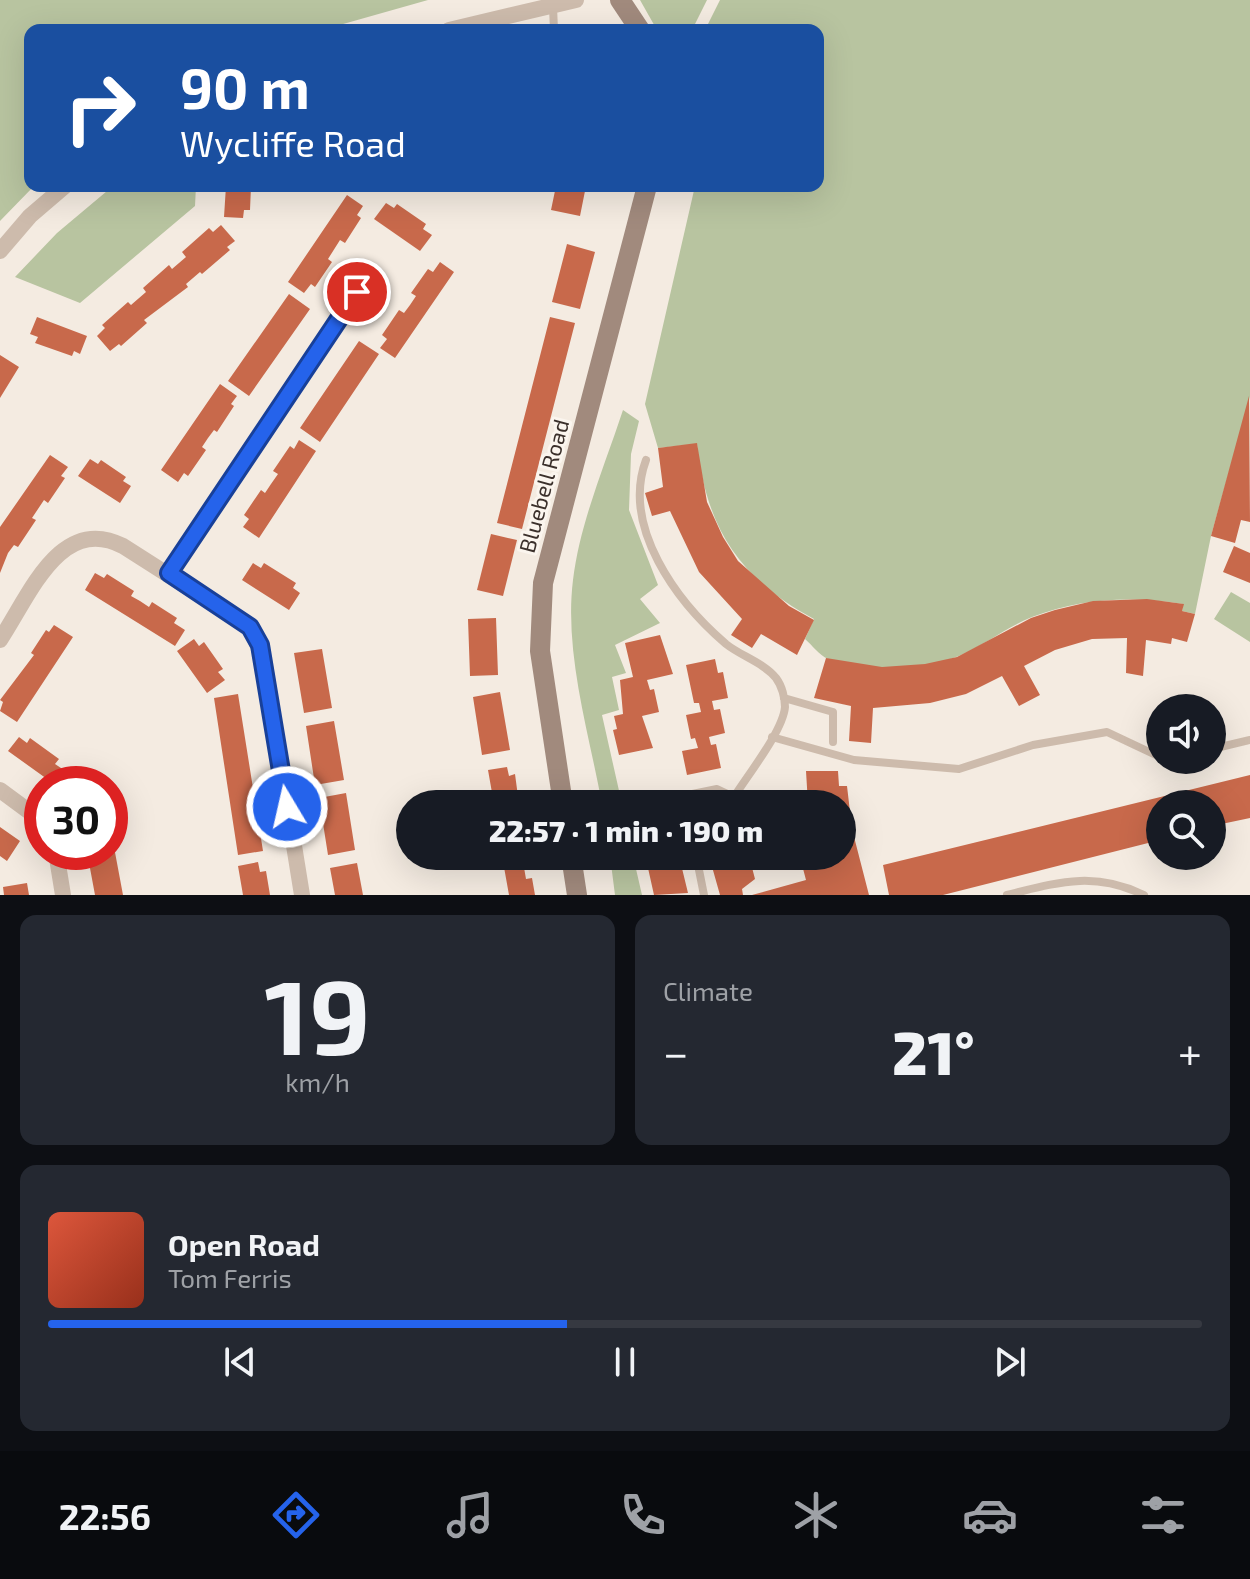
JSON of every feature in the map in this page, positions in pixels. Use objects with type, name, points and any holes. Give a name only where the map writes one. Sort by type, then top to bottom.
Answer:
[{"type":"street","points":[[476,24],[576,0]]},
{"type":"street","points":[[620,0],[636,24]]},
{"type":"street","points":[[0,251],[30,216],[58,192]]},
{"type":"street","name":"Bluebell Road","points":[[561,790],[540,651],[543,583],[645,192]]},
{"type":"street","points":[[169,573],[357,292]]},
{"type":"street","points":[[0,640],[63,548],[85,536],[106,537],[169,573],[250,627],[260,645],[302,895]]},
{"type":"street","points":[[0,790],[24,808]]},
{"type":"street","points":[[59,870],[63,895]]},
{"type":"street","points":[[573,870],[577,895]]},
{"type":"lane","points":[[553,7],[554,24]]},
{"type":"lane","points":[[646,460],[639,484],[641,506],[648,539],[662,569],[693,612],[711,630],[776,678],[784,698],[783,717],[738,790]]},
{"type":"lane","points":[[784,698],[833,712],[833,742]]},
{"type":"lane","points":[[772,737],[854,760],[959,769],[1033,745],[1107,732],[1146,750]]},
{"type":"lane","points":[[1226,746],[1250,740]]},
{"type":"lane","points":[[699,870],[704,895]]},
{"type":"lane","points":[[1007,895],[1081,879],[1121,884],[1144,895]]},
{"type":"green space","points":[[0,0],[428,0],[343,24],[24,24],[24,192],[28,192],[0,221]]},
{"type":"green space","points":[[640,0],[707,0],[695,24],[654,24]]},
{"type":"green space","points":[[720,0],[1250,0],[1250,397],[1211,536],[1195,614],[1182,611],[1183,604],[1164,601],[1088,602],[1032,617],[948,660],[876,668],[828,659],[805,639],[814,619],[765,586],[746,568],[718,525],[702,474],[697,444],[658,448],[645,404],[694,192],[824,192],[824,24],[708,24]]},
{"type":"green space","points":[[106,192],[196,192],[195,206],[80,303],[15,277],[57,233]]},
{"type":"green space","points":[[623,410],[639,421],[631,454],[629,510],[658,585],[640,599],[660,623],[615,645],[626,673],[612,677],[619,710],[602,715],[619,790],[599,790],[579,693],[572,636],[571,608],[576,558]]},
{"type":"green space","points":[[1231,592],[1250,603],[1250,642],[1214,619]]},
{"type":"green space","points":[[612,870],[636,870],[642,895],[615,895]]},
{"type":"building","points":[[226,192],[251,192],[250,210],[244,210],[243,218],[224,217]]},
{"type":"building","points":[[555,192],[585,192],[580,216],[551,210]]},
{"type":"building","points":[[347,195],[363,206],[357,215],[361,218],[345,243],[340,240],[328,259],[332,262],[315,287],[311,284],[304,293],[288,282]]},
{"type":"building","points":[[386,203],[394,208],[397,204],[426,224],[423,229],[432,235],[420,251],[374,219]]},
{"type":"building","points":[[221,225],[235,241],[227,247],[230,250],[144,320],[147,323],[121,346],[119,344],[110,351],[97,336],[105,328],[102,325],[128,302],[131,305],[146,292],[143,288],[169,265],[172,269],[186,257],[182,252],[209,228],[213,232]]},
{"type":"building","points":[[567,244],[595,252],[580,309],[552,302]]},
{"type":"building","points":[[440,262],[454,272],[395,358],[380,348],[387,339],[382,335],[399,310],[404,313],[410,305],[416,296],[411,293],[428,269],[433,272]]},
{"type":"building","points":[[289,294],[310,309],[249,396],[228,381]]},
{"type":"building","points":[[37,317],[87,336],[80,354],[74,351],[72,356],[35,343],[38,337],[30,334]]},
{"type":"building","points":[[550,317],[575,323],[522,529],[497,523]]},
{"type":"building","points":[[359,341],[379,354],[320,442],[300,428]]},
{"type":"building","points":[[0,355],[19,367],[0,398]]},
{"type":"building","points":[[220,384],[237,396],[231,404],[234,406],[217,432],[214,430],[202,447],[206,450],[188,476],[184,473],[178,482],[161,470]]},
{"type":"building","points":[[1249,396],[1250,522],[1241,520],[1235,543],[1211,536]]},
{"type":"building","points":[[299,440],[316,451],[259,538],[243,527],[249,519],[244,515],[261,490],[265,493],[278,474],[273,471],[290,446],[294,449]]},
{"type":"building","points":[[697,443],[707,502],[738,561],[789,606],[814,620],[797,655],[761,634],[752,648],[731,635],[742,619],[699,572],[670,511],[652,516],[645,493],[663,487],[658,448]]},
{"type":"building","points":[[50,455],[68,467],[61,476],[65,478],[48,503],[44,500],[32,518],[36,520],[18,547],[14,545],[8,553],[0,573],[0,527]]},
{"type":"building","points":[[90,459],[98,464],[101,460],[126,477],[123,481],[131,486],[120,503],[78,476]]},
{"type":"building","points":[[491,534],[517,540],[503,596],[477,590]]},
{"type":"building","points":[[1234,546],[1250,553],[1250,583],[1223,572]]},
{"type":"building","points":[[253,563],[261,568],[264,563],[296,583],[293,588],[300,593],[289,610],[242,580]]},
{"type":"building","points":[[95,573],[104,578],[107,574],[134,591],[131,596],[149,607],[152,602],[177,618],[174,623],[185,630],[175,646],[85,590]]},
{"type":"building","points":[[1147,599],[1184,604],[1182,611],[1195,614],[1187,642],[1172,638],[1171,644],[1146,640],[1143,676],[1126,673],[1127,638],[1092,639],[1055,650],[1024,666],[1040,695],[1019,706],[1002,676],[966,694],[930,703],[873,708],[871,743],[849,741],[851,706],[814,698],[826,658],[882,667],[925,664],[957,657],[1031,618],[1055,610],[1093,601]]},
{"type":"building","points":[[496,618],[498,675],[470,676],[468,619]]},
{"type":"building","points":[[54,625],[73,637],[17,722],[0,711],[3,702],[0,700],[34,655],[31,653],[46,630],[49,632]]},
{"type":"building","points":[[660,635],[673,674],[647,680],[650,690],[654,689],[659,712],[642,716],[653,748],[619,755],[613,730],[617,729],[614,716],[623,714],[620,680],[633,677],[625,643]]},
{"type":"building","points":[[194,639],[199,646],[204,642],[223,669],[218,672],[225,680],[207,693],[177,651]]},
{"type":"building","points":[[322,649],[332,708],[304,713],[294,653]]},
{"type":"building","points":[[715,659],[718,673],[723,672],[728,698],[712,701],[714,710],[720,709],[725,733],[709,737],[711,745],[716,744],[721,768],[687,775],[682,751],[698,748],[695,738],[691,739],[686,715],[701,712],[699,703],[694,703],[686,665]]},
{"type":"building","points":[[500,692],[510,750],[482,755],[473,697]]},
{"type":"building","points":[[238,694],[263,851],[238,855],[214,698]]},
{"type":"building","points":[[334,721],[344,780],[315,785],[306,726]]},
{"type":"building","points":[[19,737],[27,743],[30,738],[59,759],[55,764],[58,766],[29,766],[8,751]]},
{"type":"building","points":[[507,767],[509,776],[515,774],[517,790],[492,790],[488,770]]},
{"type":"building","points":[[806,771],[838,771],[839,786],[847,786],[847,790],[807,790]]},
{"type":"building","points":[[1250,775],[1250,818],[1226,823],[1226,790],[1189,790]]},
{"type":"building","points":[[346,793],[355,850],[328,855],[319,798]]},
{"type":"building","points":[[1146,801],[1146,844],[943,895],[889,895],[883,865]]},
{"type":"building","points":[[0,827],[20,841],[7,861],[0,856]]},
{"type":"building","points":[[856,845],[869,895],[752,895],[806,880],[803,870],[856,870]]},
{"type":"building","points":[[258,862],[260,872],[266,871],[270,895],[243,895],[238,866]]},
{"type":"building","points":[[357,863],[363,895],[335,895],[330,868]]},
{"type":"building","points":[[90,870],[118,870],[123,895],[95,895]]},
{"type":"building","points":[[505,870],[524,870],[526,879],[532,878],[535,895],[509,895]]},
{"type":"building","points":[[648,870],[682,870],[688,893],[654,895]]},
{"type":"building","points":[[713,870],[753,870],[755,879],[742,889],[743,895],[720,895]]},
{"type":"building","points":[[27,883],[29,895],[4,895],[3,887]]},
{"type":"route","points":[[287,807],[260,645],[250,627],[169,573],[357,292]]}]
